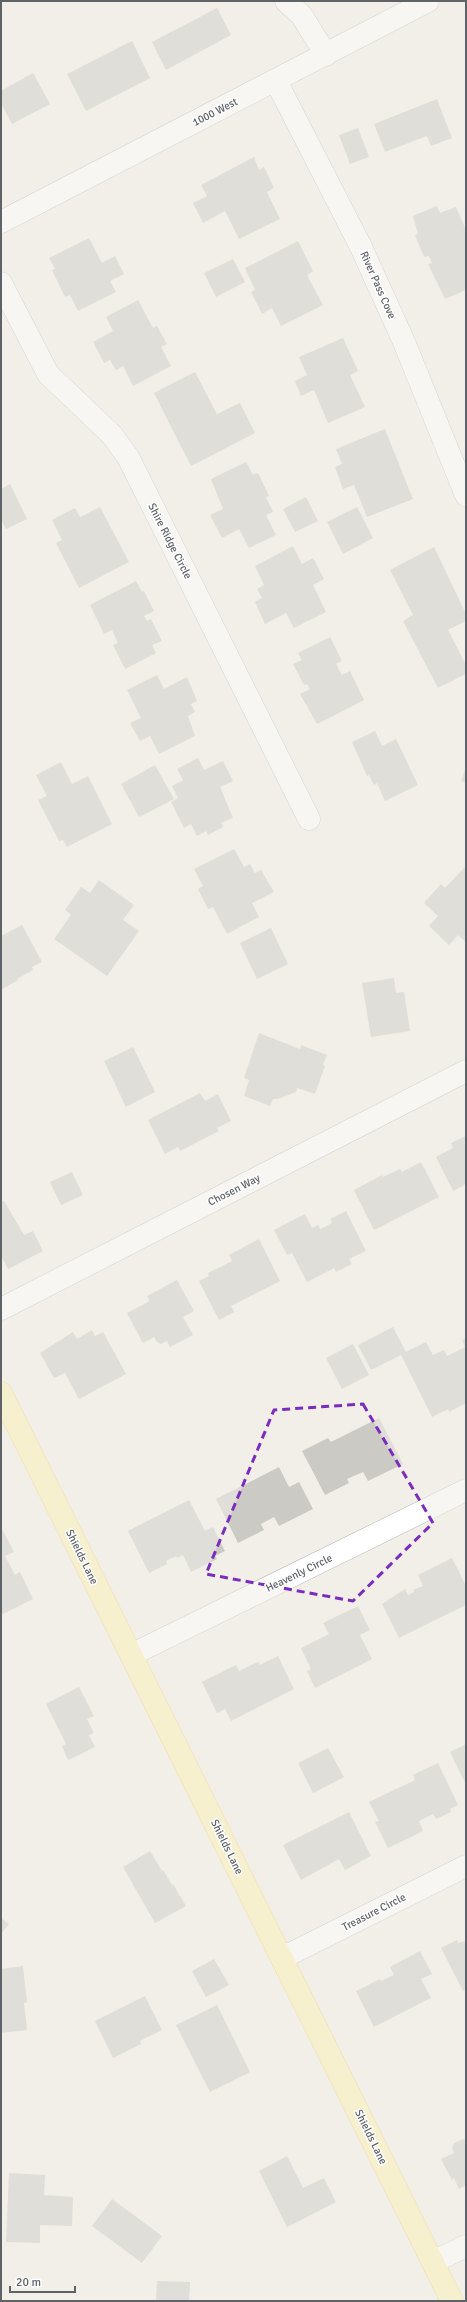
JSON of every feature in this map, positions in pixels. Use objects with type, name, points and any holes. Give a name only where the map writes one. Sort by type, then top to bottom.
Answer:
[{"type":"main road","name":"Shields Lane","points":[[1,1393],[452,2301]]},
{"type":"street","points":[[286,1],[302,16],[326,55]]},
{"type":"street","name":"1000 West","points":[[1,222],[428,1]]},
{"type":"street","name":"River Pass Cove","points":[[276,81],[361,247],[428,400],[466,495]]},
{"type":"street","name":"Shire Ridge Circle","points":[[1,283],[48,374],[112,435],[124,451],[309,819]]},
{"type":"street","name":"Chosen Way","points":[[1,1309],[466,1071]]},
{"type":"street","name":"Heavenly Circle","points":[[131,1655],[466,1490]]},
{"type":"street","name":"Treasure Circle","points":[[282,1958],[466,1866]]},
{"type":"street","points":[[433,2262],[466,2246]]},
{"type":"highlighted area","points":[[363,1404],[433,1523],[353,1601],[206,1574],[274,1410]]},
{"type":"building","points":[[217,8],[231,35],[166,70],[152,42]]},
{"type":"building","points":[[132,41],[150,78],[86,111],[67,74]]},
{"type":"building","points":[[33,73],[50,104],[12,124],[1,103],[1,91]]},
{"type":"building","points":[[437,99],[452,138],[431,146],[427,136],[385,152],[374,124]]},
{"type":"building","points":[[358,128],[369,157],[350,164],[339,135]]},
{"type":"building","points":[[254,157],[259,170],[264,167],[274,188],[267,192],[280,219],[239,239],[225,211],[203,223],[193,203],[207,196],[201,185]]},
{"type":"building","points":[[437,206],[440,213],[456,207],[466,230],[466,290],[445,299],[428,264],[432,263],[429,256],[424,257],[415,235],[418,234],[413,216]]},
{"type":"building","points":[[89,238],[102,263],[115,256],[124,274],[110,281],[116,292],[78,311],[70,295],[65,297],[52,270],[55,269],[49,258]]},
{"type":"building","points":[[298,241],[313,271],[307,275],[323,305],[281,326],[272,308],[262,314],[251,292],[255,290],[245,268]]},
{"type":"building","points":[[233,259],[245,282],[216,297],[204,273]]},
{"type":"building","points":[[138,300],[153,328],[157,326],[167,344],[161,347],[171,366],[133,386],[123,366],[116,370],[110,360],[104,363],[93,342],[113,331],[106,317]]},
{"type":"building","points":[[343,338],[358,371],[350,375],[365,407],[328,423],[314,390],[301,396],[295,381],[307,375],[299,357]]},
{"type":"building","points":[[195,372],[217,414],[240,403],[255,433],[191,466],[154,393]]},
{"type":"building","points":[[385,429],[413,499],[367,517],[354,485],[343,489],[335,467],[342,464],[336,449]]},
{"type":"building","points":[[246,462],[253,475],[258,473],[269,496],[266,497],[273,512],[266,515],[276,535],[249,548],[239,529],[222,538],[210,515],[223,509],[211,479]]},
{"type":"building","points":[[10,484],[27,519],[6,529],[1,519],[1,489]]},
{"type":"building","points":[[306,497],[318,521],[295,532],[283,509]]},
{"type":"building","points":[[100,507],[129,562],[79,588],[56,543],[62,540],[52,520],[75,508],[80,517]]},
{"type":"building","points":[[357,507],[373,538],[343,554],[327,522]]},
{"type":"building","points":[[293,546],[302,564],[313,558],[324,579],[313,585],[326,612],[294,628],[286,613],[265,624],[255,602],[262,598],[257,589],[264,585],[255,566]]},
{"type":"building","points":[[434,547],[466,614],[466,621],[448,630],[466,665],[466,674],[438,688],[403,621],[413,615],[390,570]]},
{"type":"building","points":[[136,581],[142,592],[144,591],[154,611],[144,616],[147,621],[151,619],[162,641],[152,645],[156,653],[125,669],[113,645],[118,643],[112,630],[104,634],[90,605]]},
{"type":"building","points":[[330,637],[342,661],[336,664],[342,675],[350,671],[364,700],[317,724],[300,694],[310,689],[307,684],[304,685],[293,664],[302,660],[298,653]]},
{"type":"building","points":[[157,675],[164,689],[187,677],[197,701],[191,704],[195,712],[188,716],[195,736],[159,754],[150,736],[140,741],[130,723],[141,718],[127,690]]},
{"type":"building","points":[[375,731],[382,746],[396,739],[418,785],[385,801],[377,783],[374,785],[369,775],[367,776],[352,742]]},
{"type":"building","points":[[198,758],[204,770],[223,761],[233,781],[220,787],[233,818],[221,823],[223,827],[208,835],[206,831],[197,836],[191,824],[184,828],[171,802],[178,798],[172,786],[183,780],[177,769]]},
{"type":"building","points":[[61,762],[72,784],[88,776],[112,824],[67,847],[63,840],[59,841],[38,800],[47,796],[36,775]]},
{"type":"building","points":[[155,765],[174,799],[139,817],[121,784]]},
{"type":"building","points":[[466,766],[466,783],[461,781]]},
{"type":"building","points":[[234,849],[244,867],[250,864],[255,873],[261,870],[274,892],[252,903],[259,917],[227,934],[213,907],[208,909],[198,889],[203,886],[194,869]]},
{"type":"building","points":[[466,866],[466,942],[458,935],[449,945],[429,926],[438,916],[424,903],[441,884],[445,888]]},
{"type":"building","points":[[99,880],[134,905],[123,920],[139,931],[107,976],[54,939],[71,915],[65,910],[81,887],[90,893]]},
{"type":"building","points":[[22,925],[42,962],[32,967],[33,970],[1,990],[1,936]]},
{"type":"building","points":[[271,928],[288,964],[257,979],[240,943]]},
{"type":"building","points":[[394,978],[396,993],[404,992],[410,1031],[371,1037],[362,983]]},
{"type":"building","points":[[259,1033],[300,1049],[301,1045],[327,1055],[323,1065],[325,1066],[315,1094],[297,1088],[296,1092],[278,1099],[273,1099],[270,1106],[244,1096],[249,1080],[244,1078]]},
{"type":"building","points":[[133,1047],[155,1092],[126,1107],[104,1061]]},
{"type":"building","points":[[200,1093],[205,1101],[218,1094],[231,1121],[217,1128],[219,1131],[180,1151],[178,1147],[165,1154],[148,1120]]},
{"type":"building","points":[[466,1136],[466,1184],[453,1191],[436,1157],[453,1148],[451,1143]]},
{"type":"building","points":[[421,1162],[439,1197],[374,1230],[354,1190],[382,1175],[383,1177],[400,1169],[402,1172]]},
{"type":"building","points":[[72,1172],[83,1195],[61,1205],[50,1182]]},
{"type":"building","points":[[4,1201],[24,1235],[33,1231],[43,1251],[8,1269],[1,1256],[1,1202]]},
{"type":"building","points":[[346,1211],[366,1251],[349,1259],[352,1264],[336,1272],[334,1268],[307,1282],[292,1253],[287,1255],[274,1230],[305,1214],[312,1228],[318,1225],[320,1229],[332,1223],[330,1219]]},
{"type":"building","points":[[259,1239],[280,1281],[231,1306],[234,1312],[219,1320],[199,1281],[209,1276],[208,1273],[232,1261],[229,1255]]},
{"type":"building","points":[[177,1280],[194,1311],[183,1317],[193,1335],[170,1347],[167,1341],[161,1344],[157,1342],[154,1337],[143,1343],[127,1313],[150,1301],[147,1296]]},
{"type":"building","points":[[393,1327],[406,1352],[426,1342],[433,1355],[444,1350],[447,1356],[465,1347],[462,1340],[466,1338],[466,1403],[449,1412],[448,1409],[432,1417],[401,1355],[371,1370],[358,1345]]},
{"type":"building","points":[[92,1330],[95,1336],[103,1332],[126,1374],[79,1399],[65,1373],[54,1378],[40,1353],[73,1332],[77,1339]]},
{"type":"building","points":[[353,1344],[369,1375],[342,1389],[326,1358]]},
{"type":"building","points":[[379,1418],[403,1464],[368,1481],[363,1472],[347,1479],[349,1483],[325,1495],[302,1451],[328,1438],[331,1442]]},
{"type":"building","points":[[279,1467],[289,1487],[299,1482],[313,1509],[279,1526],[274,1517],[261,1524],[264,1530],[238,1543],[216,1499]]},
{"type":"building","points":[[189,1500],[205,1531],[213,1527],[225,1551],[215,1556],[217,1559],[191,1572],[183,1555],[177,1558],[176,1556],[166,1561],[167,1564],[149,1573],[128,1531]]},
{"type":"building","points":[[1,1527],[14,1552],[5,1556],[15,1575],[20,1572],[33,1599],[1,1615]]},
{"type":"building","points":[[452,1558],[466,1586],[466,1605],[399,1638],[382,1604],[405,1589],[408,1595],[414,1592],[413,1590],[423,1586],[418,1575]]},
{"type":"building","points":[[358,1606],[370,1630],[360,1635],[372,1659],[315,1688],[307,1671],[311,1669],[301,1648],[329,1634],[323,1623]]},
{"type":"building","points":[[278,1656],[294,1689],[231,1721],[225,1709],[217,1713],[202,1682],[236,1665],[239,1671],[258,1662],[260,1665]]},
{"type":"building","points":[[79,1687],[94,1716],[87,1719],[94,1733],[89,1735],[95,1747],[68,1760],[62,1746],[66,1744],[46,1704]]},
{"type":"building","points":[[466,1744],[466,1785],[450,1752]]},
{"type":"building","points":[[328,1748],[344,1777],[313,1793],[298,1763]]},
{"type":"building","points":[[438,1763],[458,1805],[450,1809],[451,1812],[436,1819],[433,1814],[419,1821],[423,1831],[388,1848],[375,1822],[379,1821],[369,1802],[415,1780],[413,1775]]},
{"type":"building","points":[[349,1812],[371,1856],[345,1870],[339,1859],[301,1880],[283,1845]]},
{"type":"building","points":[[150,1851],[186,1906],[155,1923],[123,1867]]},
{"type":"building","points":[[1,1918],[9,1924],[1,1934]]},
{"type":"building","points":[[457,1940],[458,1943],[466,1941],[466,1990],[463,1991],[441,1948]]},
{"type":"building","points":[[420,1951],[432,1974],[421,1979],[431,1998],[374,2027],[356,1991],[380,1979],[381,1981],[394,1975],[390,1967]]},
{"type":"building","points":[[214,1959],[229,1985],[206,1997],[192,1971]]},
{"type":"building","points":[[23,1966],[27,2002],[24,2003],[27,2030],[1,2033],[1,1969]]},
{"type":"building","points":[[145,1996],[162,2030],[140,2041],[141,2044],[113,2058],[95,2021]]},
{"type":"building","points":[[217,2005],[250,2072],[210,2092],[176,2025]]},
{"type":"building","points":[[463,2139],[466,2140],[466,2185],[459,2189],[454,2178],[452,2180],[441,2159],[454,2153],[452,2148],[454,2143]]},
{"type":"building","points":[[287,2156],[303,2188],[324,2178],[336,2202],[287,2227],[259,2171]]},
{"type":"building","points":[[9,2173],[45,2175],[44,2195],[73,2197],[72,2226],[40,2225],[40,2243],[6,2242]]},
{"type":"building","points":[[112,2199],[162,2236],[142,2263],[92,2226]]},
{"type":"building","points":[[157,2281],[190,2282],[189,2301],[156,2301]]}]
